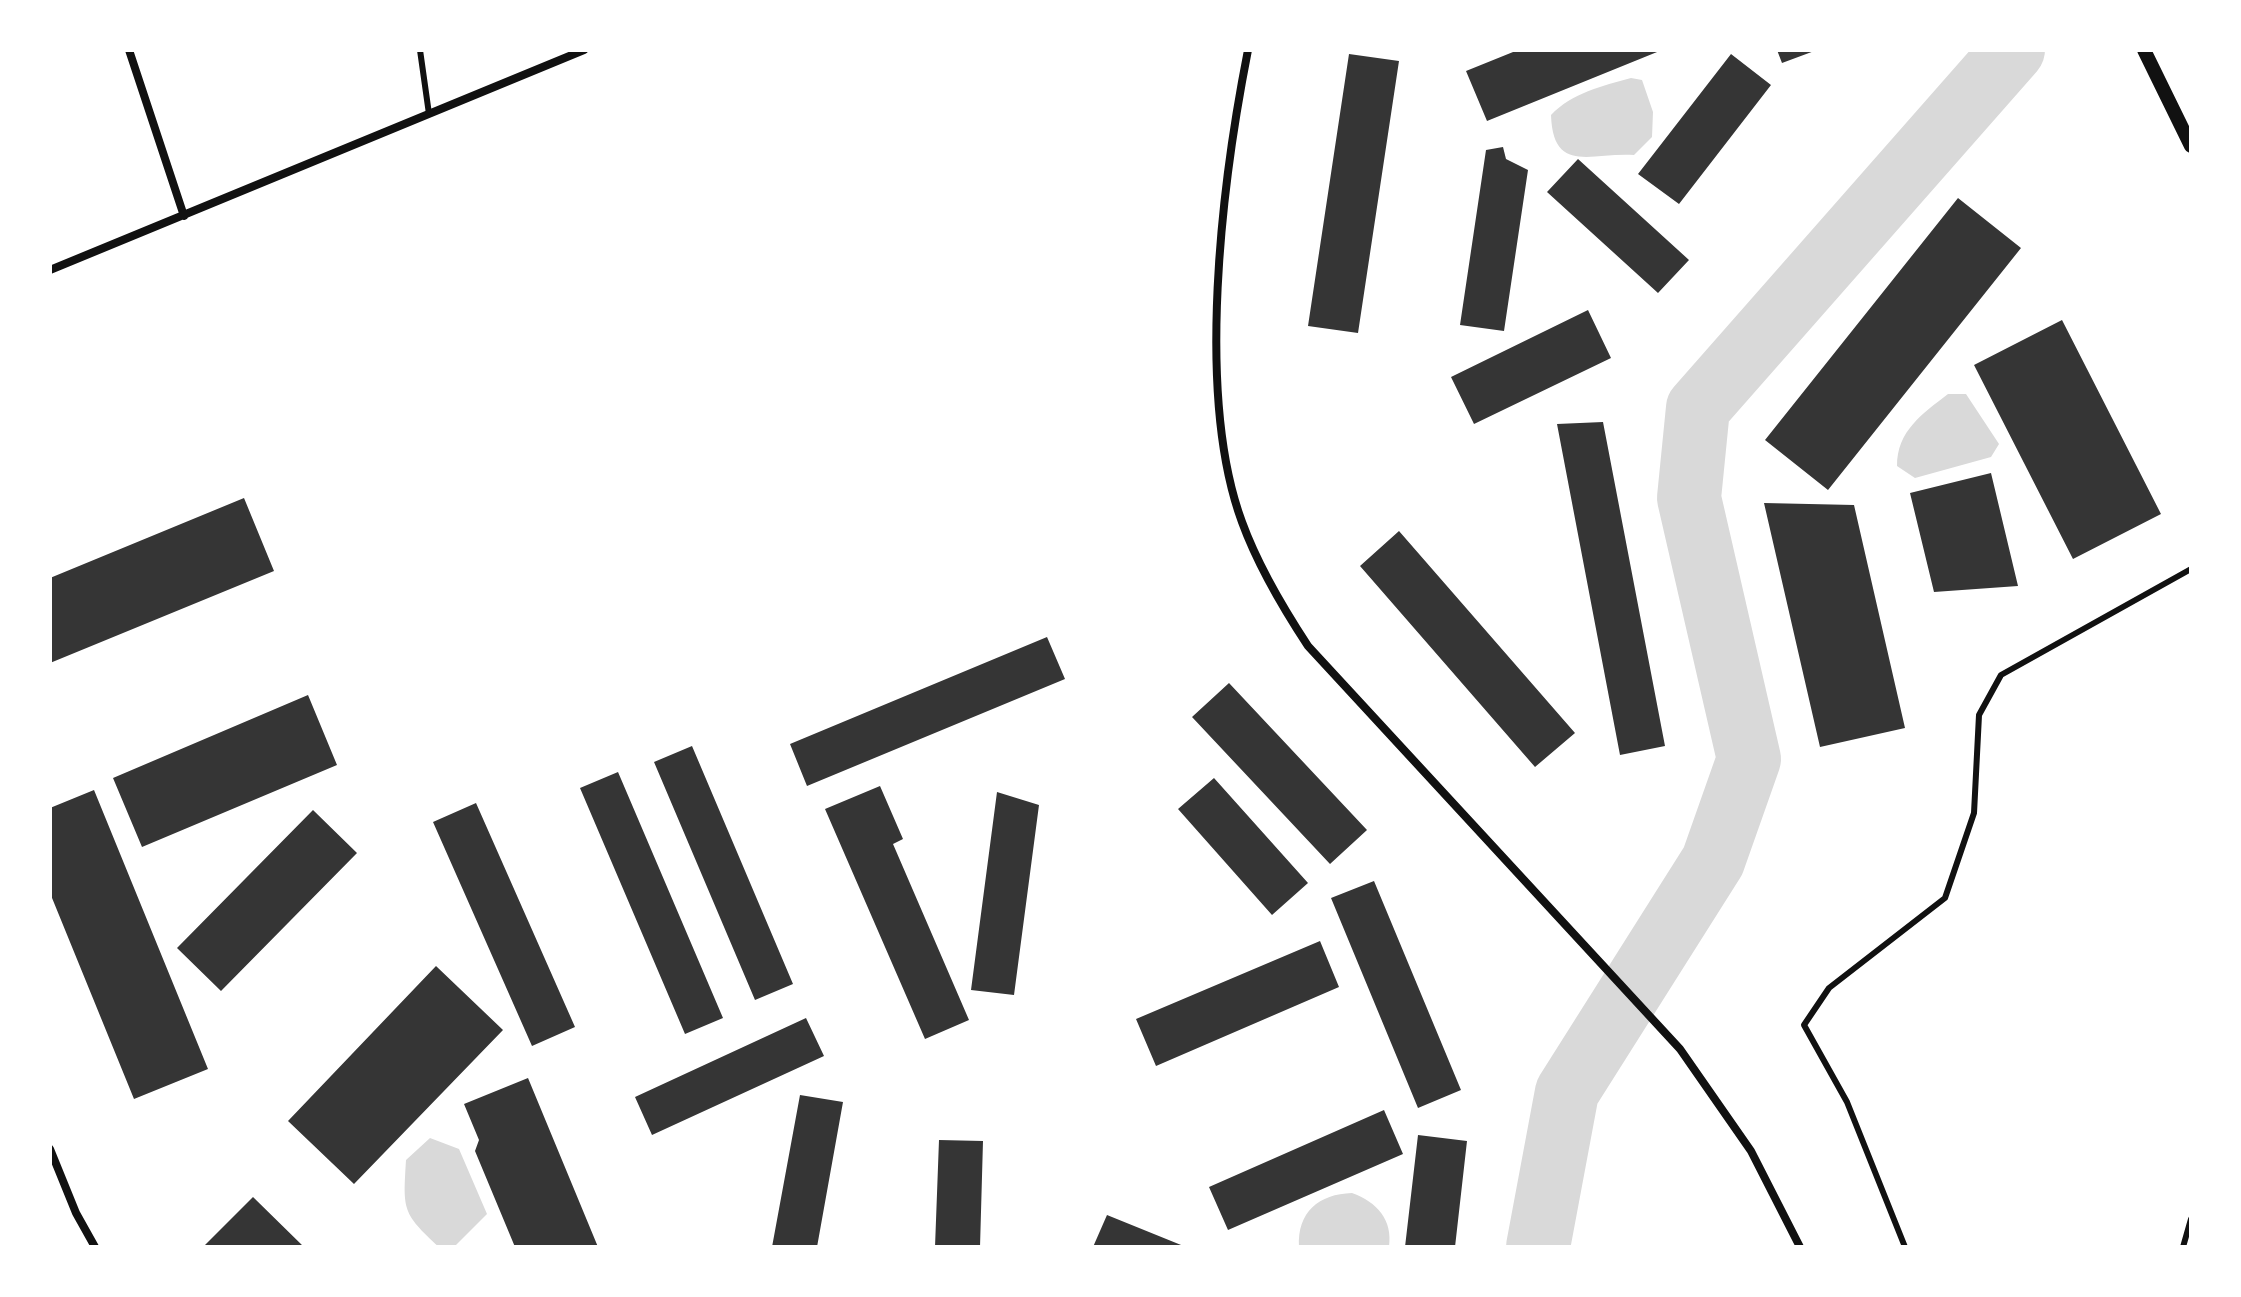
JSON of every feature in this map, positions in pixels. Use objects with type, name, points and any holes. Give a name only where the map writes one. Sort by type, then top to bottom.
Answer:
[{"type":"street","points":[[129,50],[184,216]]},
{"type":"street","points":[[50,270],[584,50]]},
{"type":"street","points":[[1248,50],[1223,210],[1217,374],[1225,449],[1242,522],[1284,610],[1308,646],[1607,966],[1680,1049],[1751,1151],[1800,1247]]},
{"type":"street","points":[[2144,50],[2191,146]]},
{"type":"street","points":[[50,1149],[76,1213],[95,1247]]},
{"type":"lane","points":[[420,50],[429,114]]},
{"type":"lane","points":[[1905,1247],[1847,1102],[1804,1025],[1829,988],[1945,898],[1974,813],[1979,715],[2001,675],[2191,569]]},
{"type":"lane","points":[[2183,1247],[2191,1219]]},
{"type":"shaded area","points":[[1631,78],[1642,80],[1653,112],[1652,137],[1634,155],[1578,156],[1567,153],[1559,146],[1553,134],[1551,115],[1559,107],[1598,87]]},
{"type":"shaded area","points":[[1948,394],[1966,394],[1999,444],[1991,457],[1915,478],[1897,466],[1901,443],[1913,424]]},
{"type":"shaded area","points":[[430,1138],[459,1149],[487,1214],[454,1247],[439,1247],[427,1236],[412,1218],[405,1201],[406,1160]]},
{"type":"shaded area","points":[[1352,1193],[1369,1201],[1386,1220],[1389,1247],[1299,1247],[1302,1224],[1312,1207],[1330,1197]]},
{"type":"building","points":[[1518,50],[1662,50],[1487,121],[1466,71]]},
{"type":"building","points":[[1777,50],[1817,50],[1782,63]]},
{"type":"building","points":[[1349,54],[1399,61],[1358,333],[1308,326]]},
{"type":"building","points":[[1731,54],[1771,85],[1679,204],[1638,174]]},
{"type":"building","points":[[1503,147],[1506,159],[1528,170],[1504,331],[1460,325],[1486,150]]},
{"type":"building","points":[[1578,159],[1689,260],[1658,293],[1547,192]]},
{"type":"building","points":[[1958,198],[2021,248],[1828,490],[1765,440]]},
{"type":"building","points":[[1588,310],[1611,358],[1474,424],[1451,377]]},
{"type":"building","points":[[2062,320],[2161,514],[2073,559],[1974,365]]},
{"type":"building","points":[[1603,422],[1665,746],[1620,755],[1557,424]]},
{"type":"building","points":[[1991,473],[2018,586],[1934,592],[1910,493]]},
{"type":"building","points":[[244,498],[274,571],[50,663],[50,578]]},
{"type":"building","points":[[1764,503],[1854,505],[1905,728],[1820,747]]},
{"type":"building","points":[[1399,531],[1575,733],[1535,767],[1360,566]]},
{"type":"building","points":[[1047,637],[1065,679],[807,786],[790,744]]},
{"type":"building","points":[[1229,683],[1367,830],[1330,864],[1192,717]]},
{"type":"building","points":[[308,695],[337,765],[142,847],[113,778]]},
{"type":"building","points":[[692,746],[793,984],[755,1000],[654,762]]},
{"type":"building","points":[[618,772],[723,1018],[685,1034],[580,788]]},
{"type":"building","points":[[1214,778],[1308,883],[1272,915],[1178,809]]},
{"type":"building","points":[[880,786],[903,839],[893,844],[969,1020],[925,1039],[825,809]]},
{"type":"building","points":[[94,790],[208,1069],[134,1099],[50,893],[50,808]]},
{"type":"building","points":[[997,792],[1039,805],[1014,995],[971,990]]},
{"type":"building","points":[[476,803],[575,1027],[532,1046],[433,822]]},
{"type":"building","points":[[313,810],[357,853],[221,991],[177,948]]},
{"type":"building","points":[[1374,881],[1461,1090],[1418,1108],[1331,898]]},
{"type":"building","points":[[1320,941],[1339,987],[1156,1066],[1136,1019]]},
{"type":"building","points":[[436,966],[503,1030],[354,1184],[288,1121]]},
{"type":"building","points":[[806,1018],[824,1056],[652,1135],[635,1097]]},
{"type":"building","points":[[528,1078],[598,1247],[515,1247],[475,1151],[479,1140],[464,1104]]},
{"type":"building","points":[[800,1095],[843,1102],[817,1247],[772,1247]]},
{"type":"building","points":[[1384,1110],[1403,1154],[1228,1230],[1209,1187]]},
{"type":"building","points":[[1418,1135],[1467,1141],[1455,1247],[1405,1247]]},
{"type":"building","points":[[939,1140],[983,1141],[980,1247],[935,1247]]},
{"type":"building","points":[[253,1197],[304,1247],[203,1247]]},
{"type":"building","points":[[1107,1215],[1186,1247],[1093,1247]]},
{"type":"waterway","points":[[1538,1247],[1567,1092],[1713,861],[1749,759],[1689,498],[1698,408],[2013,50]]}]
